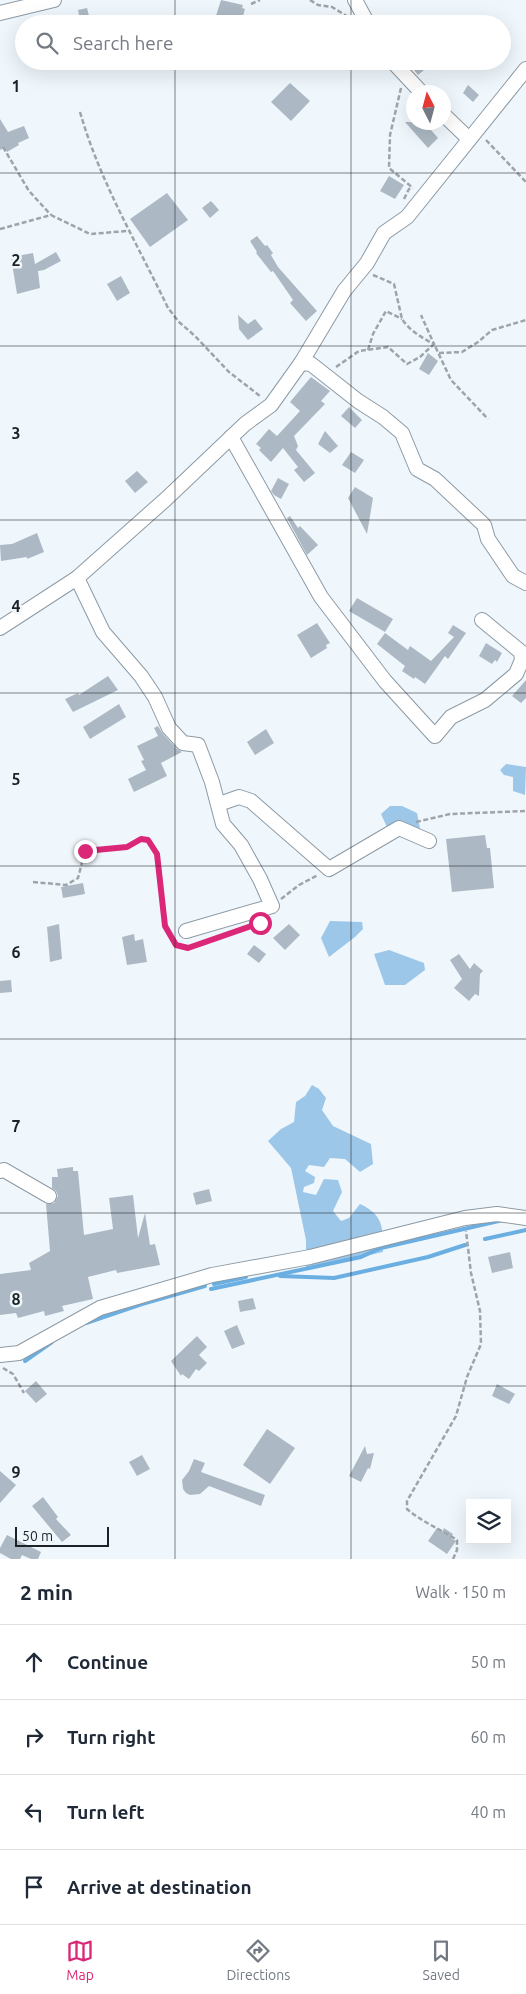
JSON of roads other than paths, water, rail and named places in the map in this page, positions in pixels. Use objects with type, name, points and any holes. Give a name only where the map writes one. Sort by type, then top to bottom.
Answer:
[{"type":"street","points":[[0,12],[54,0]]},
{"type":"street","points":[[355,0],[363,15]]},
{"type":"street","points":[[0,628],[77,578],[166,499],[231,437],[271,405],[301,362],[344,291],[367,263],[384,233],[407,217],[526,69]]},
{"type":"street","points":[[399,70],[414,85]]},
{"type":"street","points":[[451,119],[473,134]]},
{"type":"street","points":[[301,362],[311,364],[402,433],[417,469],[435,479],[484,525],[488,539],[513,576],[526,583]]},
{"type":"street","points":[[231,437],[321,597],[385,681],[435,736],[451,717],[485,700],[516,674],[522,660],[521,652],[482,620]]},
{"type":"street","points":[[77,578],[103,632],[141,676],[155,697],[169,728],[183,743],[198,745],[219,804],[223,824],[241,846],[260,879],[272,906],[186,931]]},
{"type":"street","points":[[219,804],[239,797],[251,800],[329,869],[399,828],[429,841]]},
{"type":"street","points":[[0,1171],[4,1170],[49,1196]]},
{"type":"street","points":[[0,1355],[19,1353],[100,1308],[212,1276],[310,1257],[465,1218],[497,1214],[526,1218]]},
{"type":"waterway","points":[[211,1289],[361,1257],[381,1248],[503,1220]]},
{"type":"waterway","points":[[485,1239],[526,1230]]},
{"type":"waterway","points":[[280,1276],[334,1278],[428,1257],[465,1245]]},
{"type":"waterway","points":[[214,1284],[246,1277]]},
{"type":"waterway","points":[[86,1323],[142,1304],[205,1286]]},
{"type":"waterway","points":[[25,1361],[52,1342]]}]
